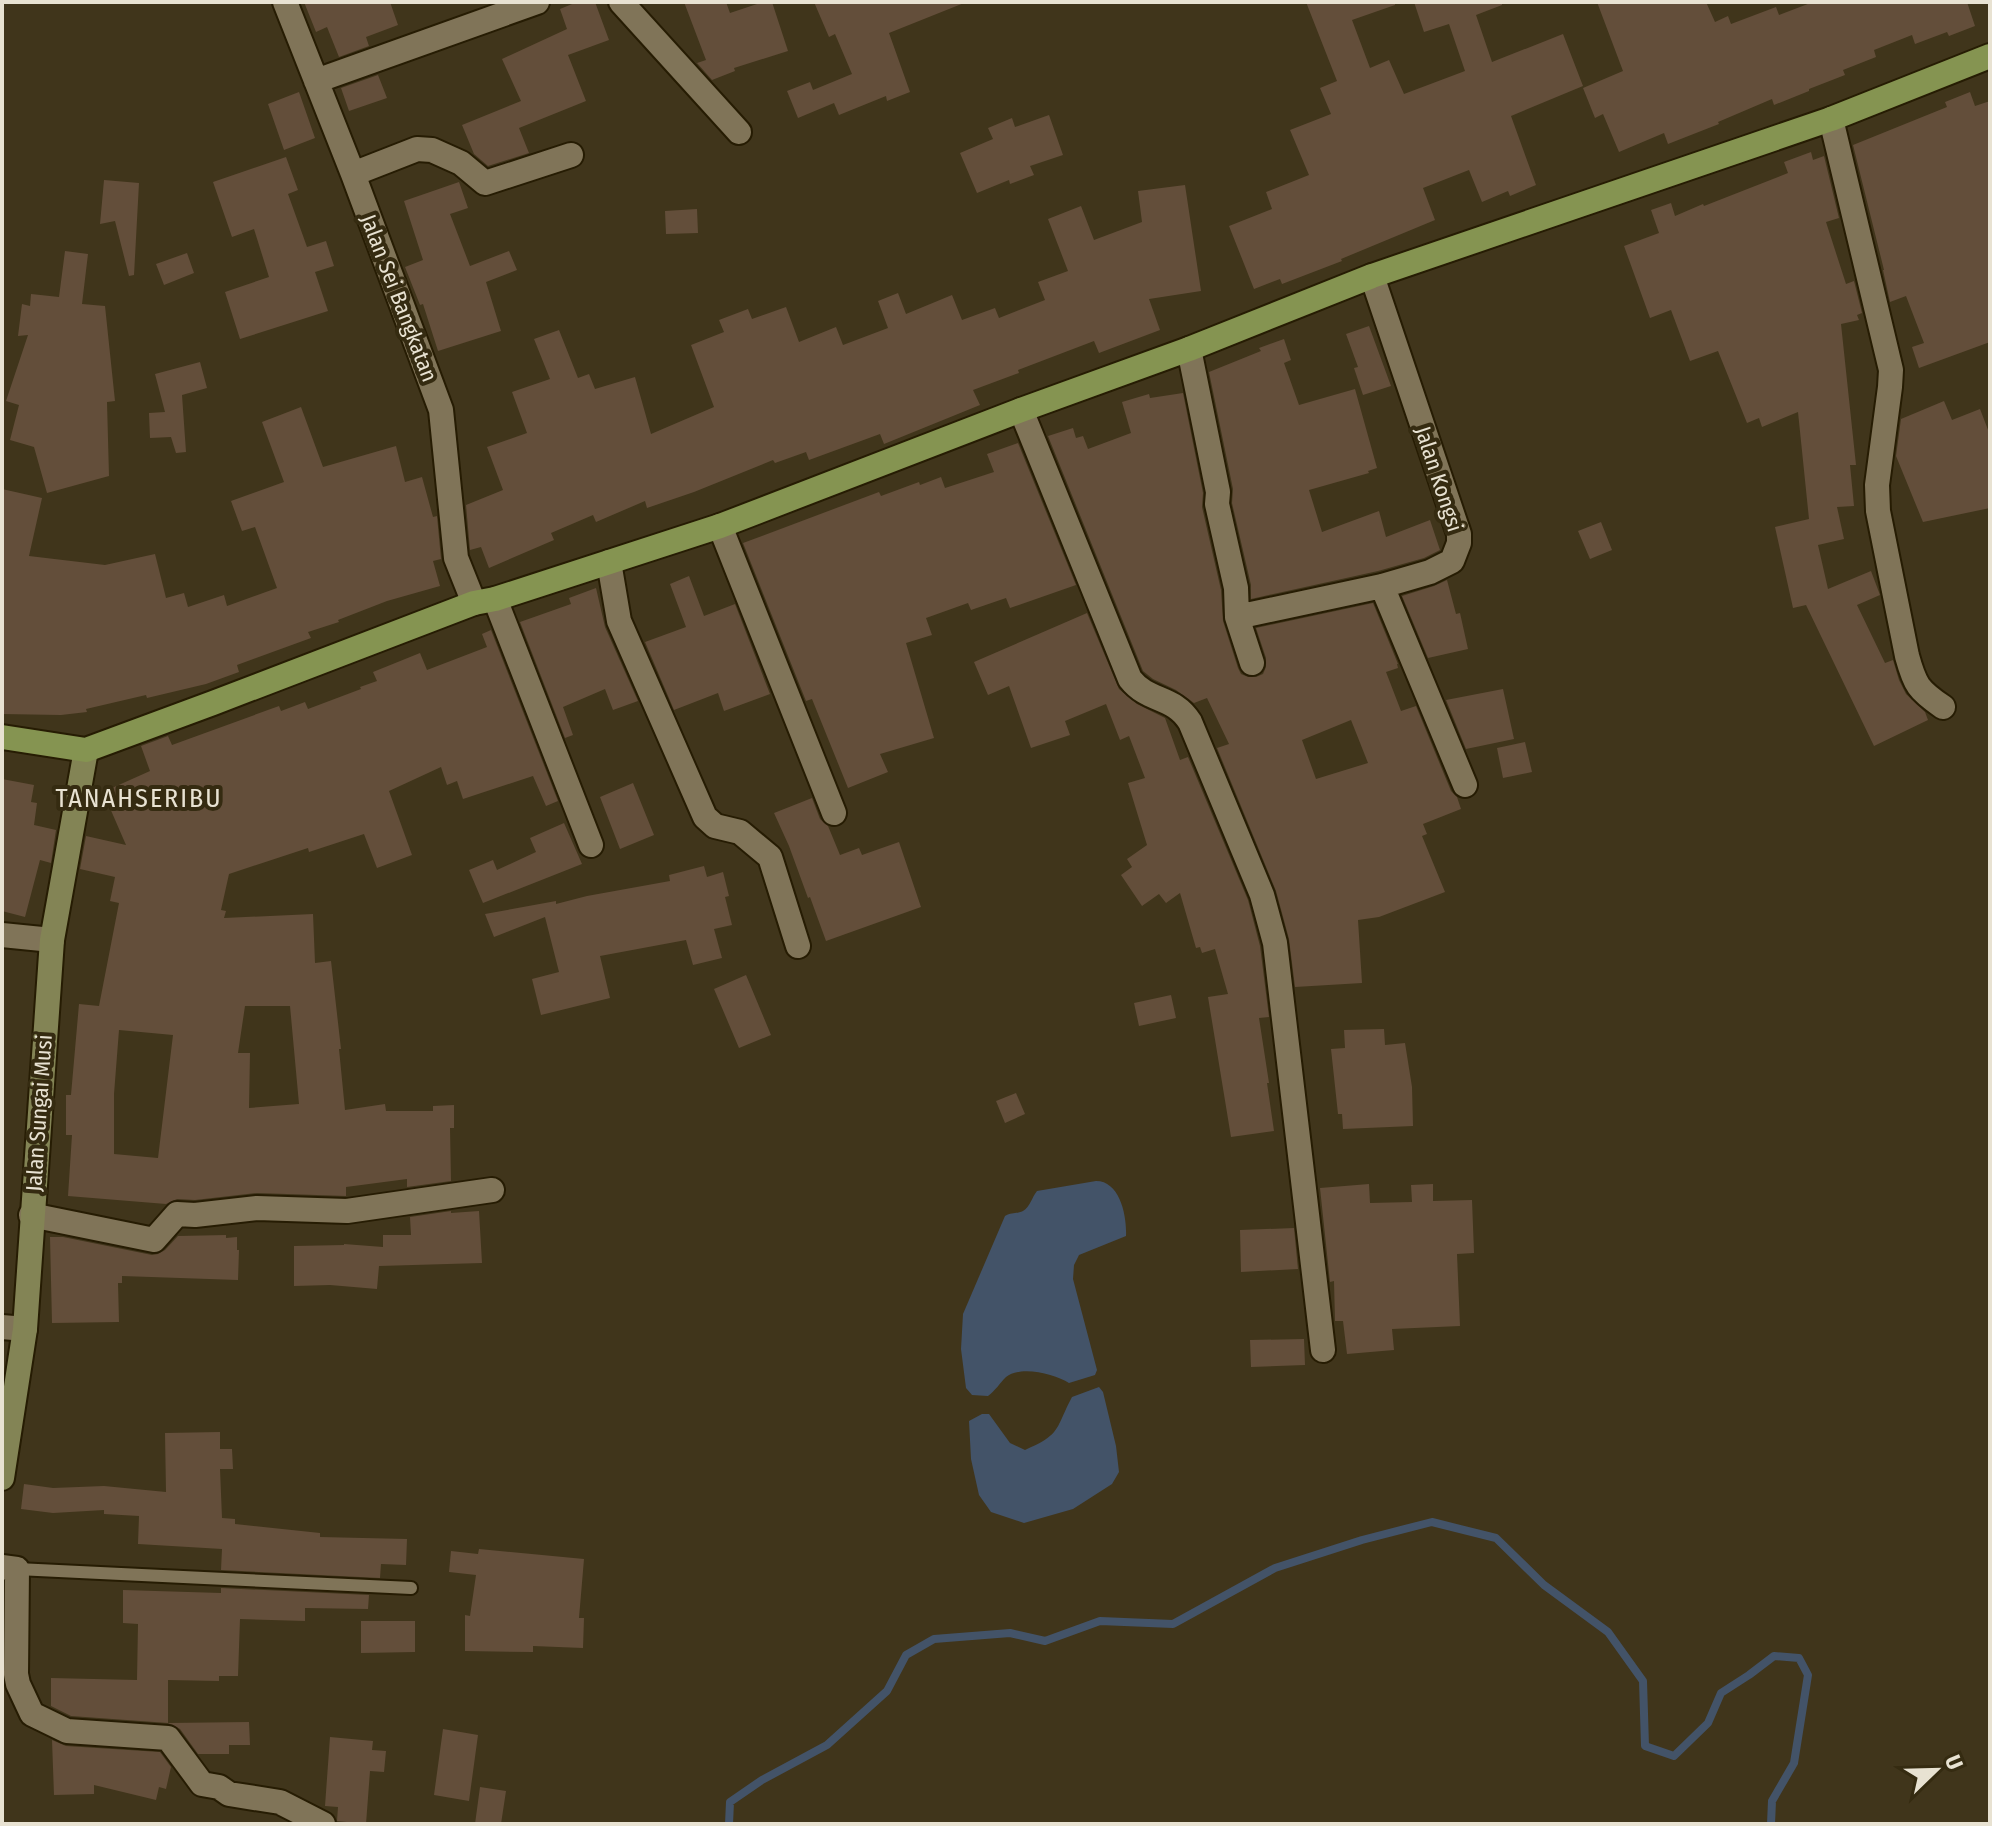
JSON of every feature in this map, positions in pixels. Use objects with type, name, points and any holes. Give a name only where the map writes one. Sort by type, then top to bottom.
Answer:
[{"type":"main road","points":[[2,737],[86,750],[484,601],[720,526],[1189,349],[1372,276],[1831,119],[1990,56]]},
{"type":"main road","name":"Jalan Sungai Musi","points":[[2,1478],[13,1328],[31,1215],[52,940],[86,750]]},
{"type":"street","name":"Jalan Sei Bangkatan","points":[[285,2],[441,410],[456,558],[484,601],[591,845]]},
{"type":"street","points":[[316,81],[537,2]]},
{"type":"street","points":[[621,2],[739,132]]},
{"type":"street","points":[[1831,119],[1891,370],[1877,485],[1878,511],[1913,676],[1922,693],[1943,707]]},
{"type":"street","points":[[353,174],[417,149],[432,150],[461,163],[485,183],[571,155]]},
{"type":"street","name":"Jalan Kongsi","points":[[1237,617],[1382,586],[1430,572],[1452,561],[1459,534],[1372,276]]},
{"type":"street","points":[[1189,349],[1218,492],[1217,504],[1236,588],[1237,617],[1252,663]]},
{"type":"street","points":[[1021,410],[1130,679],[1143,692],[1177,706],[1190,722],[1262,895],[1275,943],[1323,1350]]},
{"type":"street","points":[[720,526],[834,813]]},
{"type":"street","points":[[609,562],[619,621],[705,817],[715,826],[740,832],[770,857],[798,946]]},
{"type":"street","points":[[1382,586],[1465,785]]},
{"type":"street","points":[[2,935],[52,940]]},
{"type":"street","points":[[31,1215],[154,1240],[177,1214],[257,1208],[347,1211],[492,1190]]},
{"type":"street","points":[[10,1568],[16,1674],[32,1714],[67,1731],[168,1738],[202,1784],[219,1787],[229,1794],[280,1802],[323,1824]]},
{"type":"lane","points":[[10,1568],[411,1588]]},
{"type":"water","points":[[1096,1181],[1111,1187],[1116,1193],[1123,1210],[1126,1236],[1079,1255],[1074,1265],[1073,1279],[1097,1370],[1095,1375],[1069,1383],[1047,1374],[1029,1371],[1012,1373],[988,1396],[972,1395],[966,1388],[961,1349],[963,1314],[1005,1216],[1025,1209],[1037,1191]]},
{"type":"water","points":[[1099,1387],[1103,1392],[1116,1446],[1119,1472],[1112,1484],[1073,1509],[1024,1523],[991,1512],[979,1495],[971,1459],[969,1421],[989,1414],[1010,1443],[1025,1450],[1052,1435],[1072,1397]]},
{"type":"building","points":[[304,2],[390,2],[398,25],[366,37],[369,46],[339,57],[327,27],[316,32]]},
{"type":"building","points":[[577,2],[595,2],[609,40],[568,55],[586,101],[519,128],[529,153],[488,166],[474,154],[462,125],[521,101],[502,59],[567,29],[560,9]]},
{"type":"building","points":[[684,2],[726,2],[730,13],[772,2],[788,51],[734,68],[735,71],[712,80],[697,63],[706,60]]},
{"type":"building","points":[[814,2],[964,3],[889,33],[910,92],[887,101],[886,96],[839,115],[834,103],[798,118],[787,91],[810,82],[813,90],[852,74],[835,34],[829,37]]},
{"type":"building","points":[[1306,2],[1395,2],[1395,5],[1352,20],[1370,68],[1389,60],[1404,94],[1465,71],[1449,24],[1424,32],[1414,2],[1502,2],[1502,5],[1476,15],[1492,62],[1563,34],[1583,86],[1511,116],[1536,185],[1510,196],[1508,191],[1482,202],[1469,170],[1423,188],[1435,220],[1282,284],[1280,279],[1254,289],[1229,226],[1272,209],[1266,192],[1309,175],[1290,130],[1331,114],[1320,88],[1337,81]]},
{"type":"building","points":[[1597,2],[1706,2],[1715,22],[1728,16],[1731,24],[1776,7],[1779,15],[1813,2],[1967,2],[1975,26],[1915,44],[1912,35],[1874,50],[1876,57],[1843,70],[1845,75],[1774,105],[1772,99],[1668,144],[1664,133],[1619,152],[1603,114],[1595,118],[1583,88],[1623,71]]},
{"type":"building","points":[[378,75],[387,98],[349,111],[341,88]]},
{"type":"building","points":[[299,92],[315,138],[284,150],[268,104]]},
{"type":"building","points":[[1970,92],[1975,106],[1990,101],[1990,342],[1919,368],[1912,347],[1924,343],[1906,296],[1890,302],[1853,145],[1947,107],[1945,102]]},
{"type":"building","points":[[1049,115],[1063,155],[1030,166],[1034,175],[1010,184],[1009,180],[977,193],[960,153],[993,139],[988,128],[1012,118],[1015,127]]},
{"type":"building","points":[[1811,152],[1813,160],[1824,156],[1839,218],[1826,222],[1846,284],[1854,281],[1862,313],[1857,315],[1859,320],[1841,324],[1856,465],[1850,465],[1854,506],[1837,507],[1844,539],[1818,545],[1828,589],[1871,571],[1880,595],[1857,605],[1885,663],[1893,660],[1906,694],[1925,712],[1928,720],[1874,746],[1806,605],[1793,608],[1775,527],[1809,519],[1798,412],[1762,427],[1759,418],[1747,423],[1718,351],[1690,361],[1671,310],[1650,318],[1624,246],[1659,233],[1651,210],[1671,203],[1675,216],[1704,206],[1788,173],[1784,162]]},
{"type":"building","points":[[286,157],[298,190],[288,194],[307,247],[326,241],[334,266],[315,272],[328,311],[240,339],[225,292],[269,277],[254,229],[232,237],[213,182]]},
{"type":"building","points":[[104,180],[139,183],[134,275],[129,276],[115,221],[100,224]]},
{"type":"building","points":[[459,182],[468,208],[450,214],[470,266],[509,251],[517,270],[486,282],[501,331],[438,351],[423,304],[420,305],[405,267],[423,260],[404,201]]},
{"type":"building","points":[[1185,185],[1201,291],[1149,299],[1160,330],[1099,353],[1094,341],[1018,370],[1019,373],[973,390],[980,405],[884,444],[880,434],[809,460],[806,452],[775,463],[773,460],[647,508],[645,501],[596,522],[593,515],[551,533],[554,540],[489,568],[481,547],[470,550],[466,505],[503,490],[487,447],[527,433],[512,392],[550,379],[534,339],[559,330],[578,378],[589,374],[595,389],[635,377],[651,434],[714,407],[691,345],[724,332],[719,320],[748,309],[752,319],[786,307],[799,342],[836,327],[843,345],[888,328],[878,301],[898,293],[906,314],[952,295],[962,320],[995,308],[999,318],[1045,300],[1038,282],[1068,271],[1048,219],[1081,206],[1094,240],[1142,222],[1138,191]]},
{"type":"building","points":[[697,209],[698,233],[666,234],[665,211]]},
{"type":"building","points":[[65,251],[88,254],[82,304],[105,306],[115,401],[107,402],[109,476],[47,493],[34,447],[10,440],[19,405],[6,401],[28,335],[18,336],[22,304],[30,306],[31,294],[59,297]]},
{"type":"building","points":[[187,253],[194,273],[164,285],[156,264]]},
{"type":"building","points":[[1369,326],[1391,386],[1363,395],[1354,368],[1358,367],[1346,334]]},
{"type":"building","points":[[1284,339],[1291,360],[1284,363],[1299,405],[1355,389],[1377,468],[1309,490],[1322,532],[1379,511],[1386,537],[1430,520],[1440,550],[1424,558],[1378,571],[1251,599],[1251,585],[1232,503],[1233,489],[1209,372]]},
{"type":"building","points":[[200,362],[207,388],[182,395],[186,452],[176,453],[171,437],[150,438],[149,413],[165,412],[155,374]]},
{"type":"building","points":[[1183,393],[1203,493],[1202,507],[1221,590],[1223,621],[1241,674],[1256,677],[1263,674],[1266,667],[1256,628],[1373,603],[1398,664],[1398,668],[1386,672],[1401,711],[1416,706],[1451,791],[1457,797],[1461,809],[1423,824],[1427,834],[1422,836],[1445,892],[1379,917],[1358,920],[1362,983],[1295,987],[1289,939],[1276,891],[1217,748],[1229,744],[1207,698],[1194,703],[1143,671],[1048,436],[1073,428],[1076,438],[1083,436],[1088,449],[1131,433],[1122,402],[1149,394],[1150,398]],"holes":[[[1351,720],[1368,763],[1316,779],[1302,740]]]},
{"type":"building","points":[[1944,401],[1952,420],[1980,409],[1990,435],[1990,508],[1923,522],[1896,456],[1901,419]]},
{"type":"building","points":[[301,407],[323,467],[396,446],[405,482],[422,477],[433,517],[437,516],[441,559],[433,561],[440,586],[387,601],[308,632],[311,638],[237,665],[239,672],[206,684],[86,709],[87,712],[2,714],[2,489],[42,498],[29,556],[105,565],[155,554],[166,598],[184,593],[188,607],[224,595],[227,606],[277,588],[255,527],[242,531],[231,501],[284,482],[262,422]]},
{"type":"building","points":[[1018,443],[1076,585],[1010,608],[1006,598],[971,610],[968,603],[926,618],[932,635],[906,643],[934,738],[880,754],[888,772],[848,788],[812,699],[806,701],[743,543],[879,492],[881,496],[941,477],[945,488],[994,472],[987,454]]},
{"type":"building","points":[[1601,522],[1612,550],[1590,559],[1578,531]]},
{"type":"building","points":[[689,576],[704,616],[735,604],[770,694],[724,711],[718,693],[674,710],[645,642],[686,627],[670,584]]},
{"type":"building","points":[[1447,580],[1456,614],[1460,613],[1468,649],[1428,658],[1402,596]]},
{"type":"building","points":[[596,588],[605,627],[638,701],[613,710],[605,689],[563,707],[573,735],[565,738],[520,622],[571,604],[569,598]]},
{"type":"building","points":[[1087,613],[1119,689],[1137,704],[1165,718],[1180,760],[1188,757],[1248,900],[1260,946],[1269,1017],[1259,1018],[1274,1131],[1231,1137],[1208,997],[1228,994],[1215,949],[1202,953],[1200,947],[1196,948],[1180,893],[1166,903],[1159,894],[1142,906],[1121,875],[1132,867],[1127,859],[1147,845],[1128,783],[1145,778],[1129,736],[1120,740],[1106,704],[1065,721],[1070,735],[1031,748],[1009,686],[988,695],[974,662]]},
{"type":"building","points":[[491,630],[558,801],[546,806],[533,776],[463,799],[457,781],[447,785],[441,767],[389,791],[412,855],[377,868],[364,834],[309,852],[308,848],[229,874],[221,910],[226,911],[224,918],[313,914],[315,963],[331,961],[345,1110],[385,1104],[386,1111],[433,1111],[433,1106],[454,1105],[454,1128],[450,1128],[451,1181],[407,1187],[407,1179],[346,1187],[346,1196],[257,1193],[177,1199],[166,1204],[68,1196],[72,1135],[66,1135],[66,1095],[71,1095],[79,1004],[99,1006],[119,903],[110,901],[115,877],[80,869],[86,836],[126,845],[103,792],[150,771],[141,746],[168,736],[172,745],[279,706],[281,711],[305,702],[308,709],[377,681],[373,672],[420,653],[427,670],[487,647],[482,634]],"holes":[[[245,1006],[290,1006],[299,1104],[249,1108],[250,1053],[238,1053]],[[119,1030],[173,1035],[158,1158],[114,1154],[114,1094]]]},
{"type":"building","points":[[1503,689],[1514,739],[1466,749],[1446,700]]},
{"type":"building","points":[[1525,742],[1532,772],[1503,778],[1497,748]]},
{"type":"building","points":[[2,779],[34,785],[31,802],[37,803],[34,825],[56,830],[51,863],[40,860],[25,917],[2,911]]},
{"type":"building","points":[[633,783],[654,835],[620,849],[600,797]]},
{"type":"building","points":[[812,798],[840,855],[859,848],[862,855],[899,842],[921,907],[826,941],[774,813]]},
{"type":"building","points":[[564,823],[582,864],[483,903],[469,870],[493,860],[497,870],[536,852],[530,838]]},
{"type":"building","points":[[704,866],[707,877],[723,872],[729,896],[725,897],[732,925],[714,929],[722,958],[693,965],[686,940],[600,956],[610,998],[541,1015],[532,979],[559,972],[545,917],[494,937],[485,914],[556,901],[556,904],[670,881],[669,875]]},
{"type":"building","points":[[746,975],[771,1035],[739,1048],[714,989]]},
{"type":"building","points":[[1171,995],[1176,1018],[1139,1026],[1134,1003]]},
{"type":"building","points":[[1384,1029],[1385,1045],[1405,1043],[1412,1087],[1413,1126],[1343,1129],[1342,1114],[1338,1114],[1331,1049],[1345,1048],[1344,1030]]},
{"type":"building","points":[[1016,1093],[1025,1114],[1005,1123],[996,1101]]},
{"type":"building","points":[[1369,1184],[1370,1203],[1412,1202],[1411,1185],[1433,1184],[1433,1201],[1472,1200],[1474,1253],[1457,1254],[1460,1326],[1392,1329],[1394,1350],[1347,1354],[1343,1321],[1335,1321],[1334,1281],[1330,1282],[1320,1188]]},
{"type":"building","points":[[451,1211],[479,1211],[482,1263],[379,1266],[377,1289],[294,1286],[294,1246],[344,1244],[383,1247],[383,1235],[411,1235],[410,1217]]},
{"type":"building","points":[[1294,1228],[1298,1269],[1241,1272],[1240,1230]]},
{"type":"building","points":[[226,1235],[226,1238],[237,1237],[238,1280],[122,1276],[122,1283],[118,1283],[119,1322],[52,1323],[50,1237],[152,1255],[165,1250],[178,1236]]},
{"type":"building","points":[[1304,1339],[1305,1365],[1251,1367],[1250,1340]]},
{"type":"building","points":[[220,1432],[220,1449],[232,1449],[233,1469],[220,1469],[222,1518],[235,1519],[235,1524],[320,1533],[320,1537],[407,1539],[406,1565],[381,1564],[380,1578],[221,1570],[222,1549],[138,1544],[139,1516],[104,1514],[104,1510],[53,1513],[21,1509],[24,1484],[53,1488],[104,1486],[166,1492],[165,1433]]},
{"type":"building","points":[[479,1549],[584,1559],[579,1618],[584,1618],[583,1648],[533,1646],[533,1652],[465,1651],[465,1615],[470,1616],[476,1575],[449,1572],[451,1551],[478,1554]]},
{"type":"building","points":[[221,1588],[369,1595],[368,1609],[305,1608],[305,1621],[240,1619],[238,1676],[219,1676],[219,1681],[168,1680],[168,1723],[71,1716],[51,1706],[51,1678],[137,1680],[138,1624],[123,1623],[123,1590],[221,1593]]},
{"type":"building","points":[[361,1621],[415,1621],[415,1652],[361,1653]]},
{"type":"building","points":[[249,1722],[250,1745],[229,1745],[229,1754],[198,1754],[180,1729],[168,1723]]},
{"type":"building","points":[[443,1729],[478,1735],[469,1801],[434,1795]]},
{"type":"building","points":[[330,1737],[373,1741],[372,1750],[386,1751],[384,1772],[370,1771],[366,1824],[337,1821],[338,1807],[325,1806]]},
{"type":"building","points":[[52,1740],[66,1746],[160,1752],[171,1767],[166,1789],[159,1787],[156,1800],[94,1785],[94,1794],[54,1795]]},
{"type":"building","points":[[480,1787],[506,1791],[501,1824],[475,1824]]},
{"type":"waterway","points":[[729,1824],[730,1802],[762,1780],[827,1745],[887,1691],[906,1655],[934,1639],[1010,1633],[1045,1641],[1100,1621],[1173,1624],[1275,1568],[1362,1540],[1432,1522],[1496,1538],[1544,1585],[1608,1632],[1643,1681],[1645,1746],[1674,1756],[1708,1723],[1721,1693],[1774,1656],[1799,1658],[1808,1675],[1794,1763],[1772,1801],[1771,1824]]},
{"type":"district","name":"TANAHSERIBU","points":[[139,798]]}]
